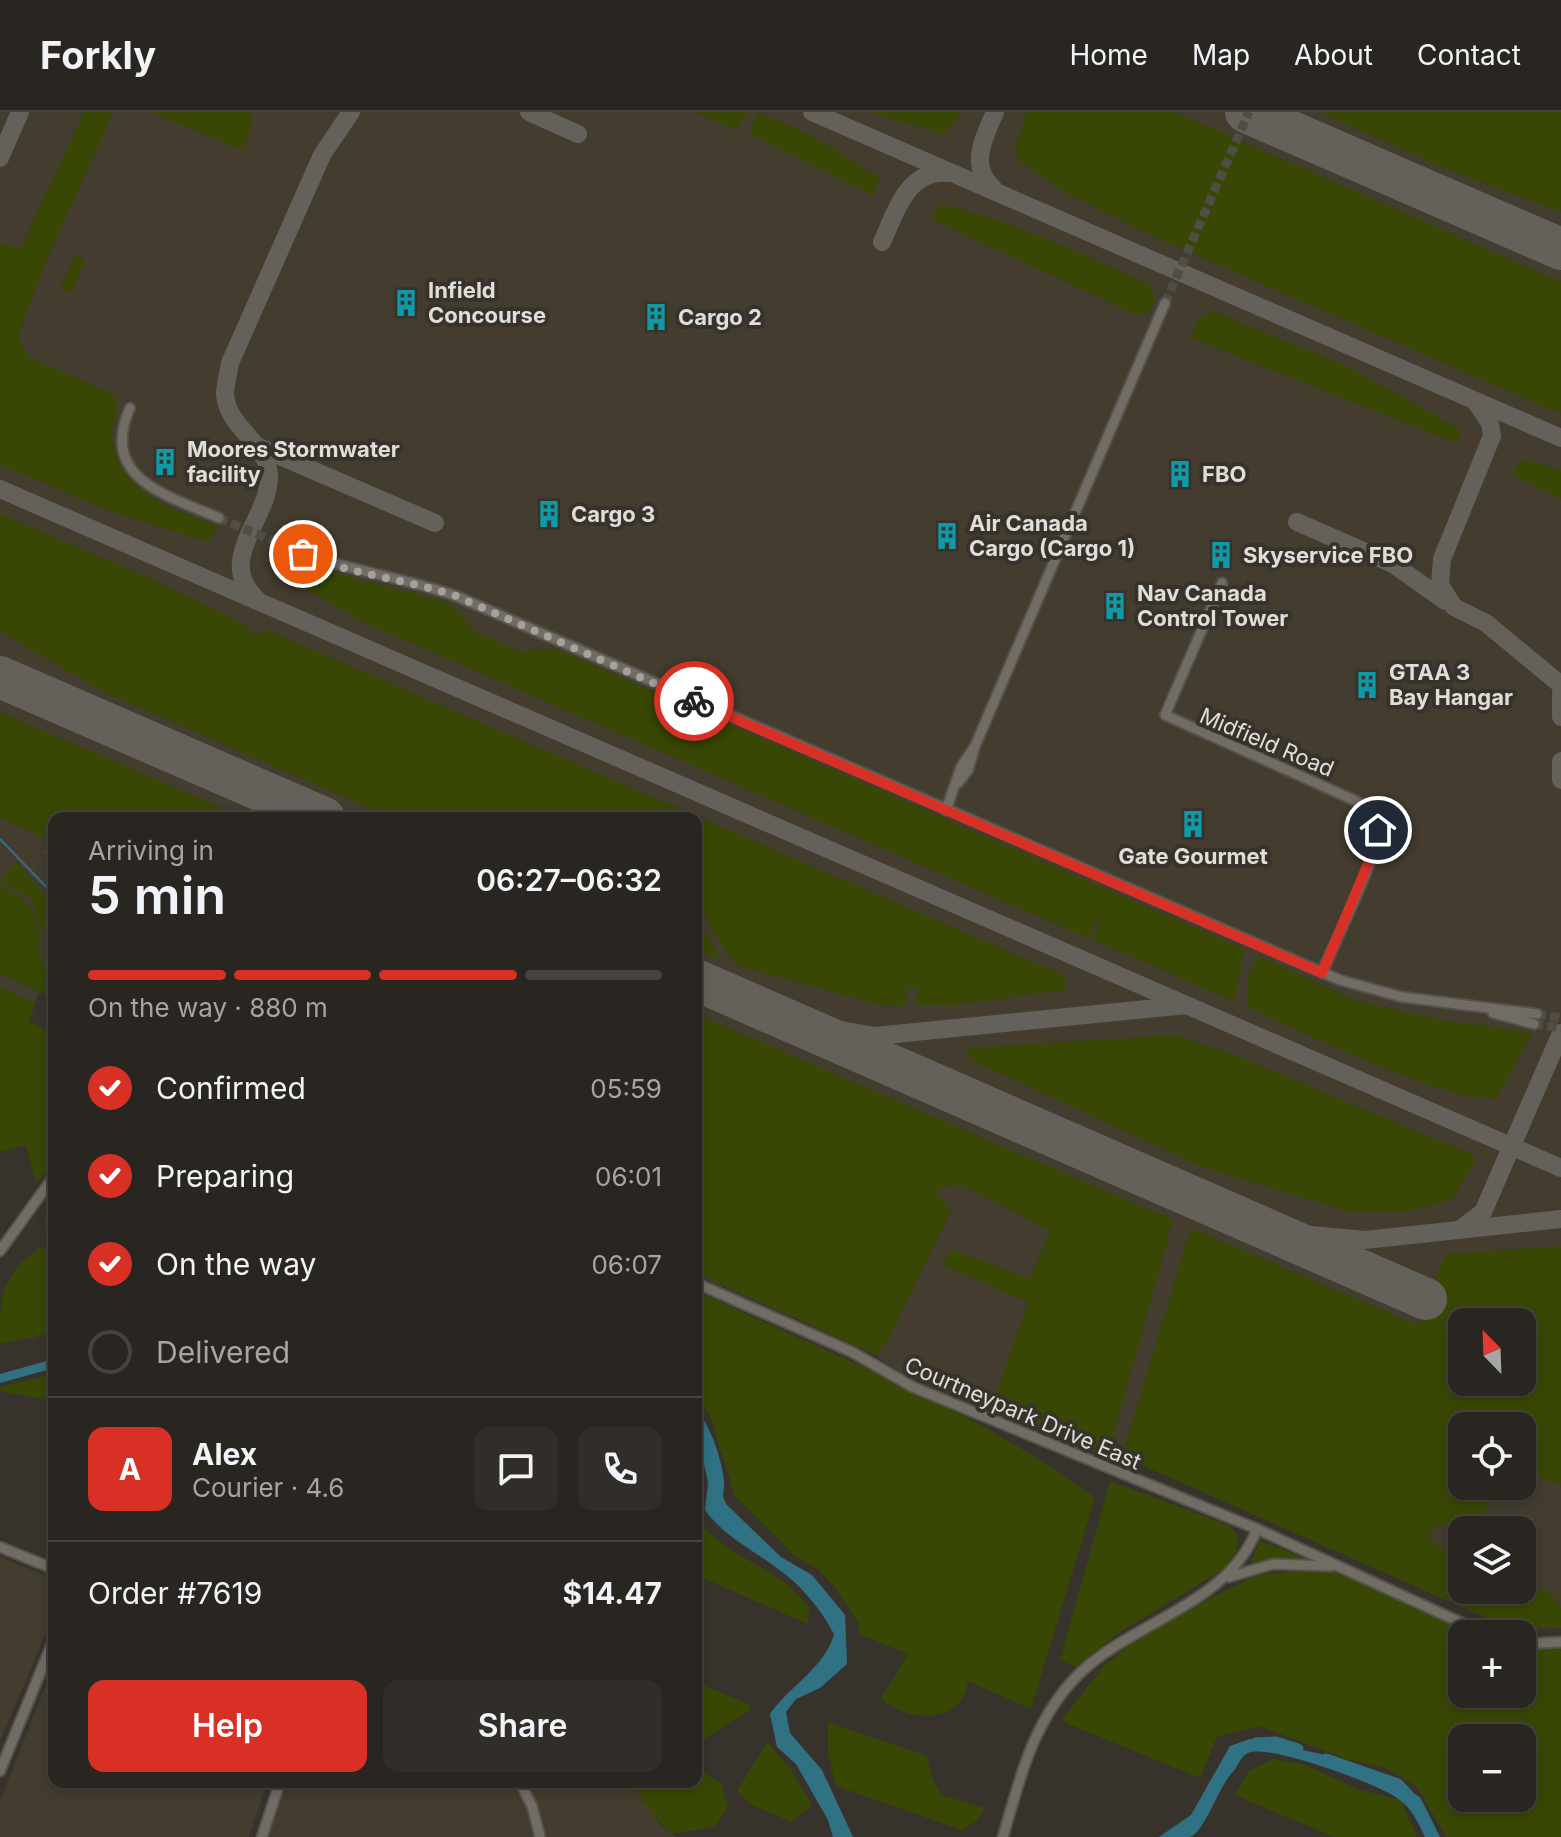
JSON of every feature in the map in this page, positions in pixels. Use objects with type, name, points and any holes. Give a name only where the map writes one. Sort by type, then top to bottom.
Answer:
[{"type":"street","points":[[946,810],[958,783],[968,770],[975,746],[1165,303]]},
{"type":"street","points":[[130,408],[121,435],[123,452],[137,478],[149,487],[219,518]]},
{"type":"street","points":[[283,545],[347,570],[420,584],[456,596],[1322,973],[1375,992],[1536,1019]]},
{"type":"street","name":"Midfield Road","points":[[1222,583],[1165,715],[1356,801],[1372,813],[1378,830],[1375,847],[1322,973]]},
{"type":"street","points":[[0,1251],[48,1184]]},
{"type":"street","name":"Courtneypark Drive East","points":[[702,1286],[852,1352],[913,1387],[1257,1529],[1455,1620]]},
{"type":"street","points":[[1225,1578],[1247,1554],[1257,1529]]},
{"type":"street","points":[[0,1547],[48,1567]]},
{"type":"street","points":[[1003,1837],[1035,1736],[1078,1676],[1124,1638],[1225,1578],[1273,1564],[1339,1567]]},
{"type":"street","points":[[1536,1643],[1561,1642]]},
{"type":"street","points":[[0,1771],[48,1654]]},
{"type":"street","points":[[262,1837],[278,1788]]},
{"type":"street","points":[[523,1788],[532,1806],[540,1837]]},
{"type":"shaded area","points":[[0,112],[1561,112],[1561,1628],[1536,1629],[1536,1620],[1494,1620],[1458,1604],[1536,1604],[1536,1516],[1448,1516],[1448,1600],[1133,1460],[1066,1446],[901,1373],[865,1348],[702,1278],[702,812],[48,812],[48,993],[40,990],[0,1098]]},
{"type":"shaded area","points":[[0,1557],[48,1577],[48,1628],[0,1741]]},
{"type":"shaded area","points":[[48,1679],[48,1788],[265,1788],[249,1837],[0,1837],[0,1801]]},
{"type":"shaded area","points":[[284,1788],[633,1788],[650,1806],[658,1822],[676,1837],[268,1837]]},
{"type":"green space","points":[[84,112],[113,112],[42,271],[18,336],[29,357],[112,394],[117,410],[112,436],[116,455],[124,470],[135,484],[165,505],[217,524],[211,538],[205,541],[111,512],[0,464],[0,243],[20,249]]},
{"type":"green space","points":[[151,112],[252,112],[253,116],[244,151]]},
{"type":"green space","points":[[694,112],[747,112],[736,130]]},
{"type":"green space","points":[[759,112],[818,139],[880,178],[873,196],[751,135],[751,126]]},
{"type":"green space","points":[[868,112],[962,112],[945,134]]},
{"type":"green space","points":[[1026,112],[1175,112],[1561,282],[1561,414],[1150,235],[1065,192],[1020,161],[1015,150]]},
{"type":"green space","points":[[1320,112],[1561,112],[1561,212],[1446,169]]},
{"type":"green space","points":[[940,204],[1020,229],[1098,261],[1149,284],[1156,300],[1148,312],[1133,313],[931,219]]},
{"type":"green space","points":[[76,254],[85,260],[71,293],[60,288]]},
{"type":"green space","points":[[1210,310],[1344,365],[1460,429],[1458,444],[1191,338],[1198,320]]},
{"type":"green space","points":[[1522,459],[1561,470],[1561,499],[1512,475]]},
{"type":"green space","points":[[0,514],[152,579],[241,622],[255,635],[265,629],[687,812],[379,812],[102,691],[0,631]]},
{"type":"green space","points":[[280,551],[317,569],[437,599],[458,610],[474,631],[520,652],[554,648],[1244,949],[1235,998],[1233,1001],[1092,939],[1101,919],[1098,918],[1088,938],[361,621],[276,571],[273,565]]},
{"type":"green space","points":[[0,712],[231,812],[48,812],[48,838],[0,818]]},
{"type":"green space","points":[[702,819],[1065,976],[1066,990],[952,1005],[917,1005],[917,987],[907,987],[906,1005],[884,1006],[736,965],[713,932],[702,908]]},
{"type":"green space","points":[[17,861],[48,900],[48,962],[44,959],[46,941],[30,897],[0,882]]},
{"type":"green space","points":[[0,886],[23,900],[34,915],[41,962],[48,967],[48,995],[0,974]]},
{"type":"green space","points":[[702,926],[721,959],[702,952]]},
{"type":"green space","points":[[1259,956],[1354,1000],[1430,1018],[1532,1033],[1497,1098],[1445,1090],[1374,1064],[1249,1008],[1248,981]]},
{"type":"green space","points":[[0,987],[35,1003],[29,1022],[48,1030],[48,1170],[36,1183],[26,1145],[0,1152]]},
{"type":"green space","points":[[702,1017],[1173,1220],[1108,1454],[990,1411],[1028,1302],[943,1265],[951,1249],[1030,1279],[1050,1231],[963,1185],[943,1187],[935,1192],[951,1211],[884,1347],[875,1355],[702,1275]]},
{"type":"green space","points":[[1175,1035],[1237,1056],[1471,1154],[1476,1161],[1452,1199],[1405,1212],[1346,1211],[1200,1166],[971,1060],[964,1048]]},
{"type":"green space","points":[[48,1216],[48,1239],[44,1222]]},
{"type":"green space","points":[[1191,1228],[1417,1325],[1446,1254],[1561,1246],[1561,1486],[1536,1476],[1536,1412],[1448,1412],[1448,1500],[1491,1500],[1483,1516],[1448,1516],[1448,1528],[1435,1526],[1430,1534],[1433,1543],[1448,1552],[1448,1601],[1122,1456]]},
{"type":"green space","points":[[40,1247],[48,1251],[48,1334],[0,1344],[5,1288],[27,1258]]},
{"type":"green space","points":[[702,1294],[953,1410],[1050,1466],[1095,1498],[1031,1709],[968,1681],[964,1695],[956,1706],[932,1715],[904,1712],[881,1698],[908,1654],[859,1634],[858,1621],[833,1585],[818,1569],[796,1557],[735,1496],[710,1416],[702,1405]]},
{"type":"green space","points":[[48,1375],[48,1400],[0,1391],[0,1387]]},
{"type":"green space","points":[[1110,1481],[1230,1526],[1238,1535],[1236,1551],[1224,1569],[1118,1633],[1076,1667],[1060,1660]]},
{"type":"green space","points":[[702,1524],[722,1544],[790,1587],[809,1607],[808,1624],[702,1578]]},
{"type":"green space","points":[[1260,1541],[1308,1559],[1251,1562]]},
{"type":"green space","points":[[1321,1569],[1360,1576],[1456,1620],[1448,1620],[1448,1708],[1536,1708],[1536,1640],[1561,1641],[1561,1837],[1447,1837],[1416,1786],[1386,1768],[1350,1760],[1259,1726],[1217,1737],[1200,1778],[1061,1721],[1103,1667],[1142,1633],[1257,1575]]},
{"type":"green space","points":[[1536,1588],[1552,1594],[1561,1610],[1561,1627],[1536,1628],[1536,1620],[1491,1620],[1455,1604],[1536,1604]]},
{"type":"green space","points":[[702,1685],[748,1704],[750,1710],[702,1740]]},
{"type":"green space","points":[[828,1722],[927,1756],[931,1776],[942,1795],[985,1808],[977,1821],[962,1830],[836,1786],[828,1755]]},
{"type":"green space","points":[[767,1742],[790,1768],[812,1805],[792,1822],[752,1805],[737,1791]]},
{"type":"green space","points":[[1273,1759],[1304,1764],[1357,1789],[1401,1800],[1417,1837],[1335,1837],[1234,1795],[1249,1771]]},
{"type":"green space","points":[[702,1770],[721,1784],[728,1807],[714,1827],[673,1834],[632,1788],[702,1788]]},
{"type":"water","points":[[48,1361],[48,1370],[0,1383],[0,1374]]},
{"type":"water","points":[[702,1418],[721,1464],[723,1496],[727,1505],[781,1557],[812,1575],[845,1615],[847,1664],[820,1688],[796,1699],[786,1712],[790,1733],[822,1770],[853,1837],[833,1837],[828,1820],[796,1764],[777,1747],[770,1714],[823,1657],[834,1634],[802,1589],[729,1535],[705,1510],[708,1482],[703,1460]]},
{"type":"water","points":[[1250,1739],[1321,1754],[1359,1773],[1391,1781],[1420,1797],[1440,1837],[1425,1837],[1406,1806],[1386,1792],[1323,1766],[1259,1751],[1248,1753],[1241,1759],[1196,1833],[1190,1837],[1159,1837],[1191,1815],[1230,1746]]},
{"type":"waterway","points":[[0,839],[48,889]]},
{"type":"waterway","points":[[1256,1743],[1276,1742],[1298,1749]]},
{"type":"waterway","points":[[1326,1759],[1398,1784],[1410,1797]]},
{"type":"taxiway","points":[[0,158],[20,112]]},
{"type":"taxiway","points":[[256,598],[245,584],[241,570],[242,555],[266,494],[268,467],[228,406],[225,390],[230,363],[322,155],[351,112]]},
{"type":"taxiway","points":[[529,112],[578,134]]},
{"type":"taxiway","points":[[812,112],[1561,438]]},
{"type":"taxiway","points":[[994,189],[986,180],[980,161],[983,142],[995,112]]},
{"type":"taxiway","points":[[882,242],[898,206],[913,185],[922,178],[948,173]]},
{"type":"taxiway","points":[[1536,238],[1561,244]]},
{"type":"taxiway","points":[[1477,404],[1490,423],[1492,436],[1442,559],[1440,585],[1454,607],[1486,623],[1561,685]]},
{"type":"taxiway","points":[[259,447],[435,523]]},
{"type":"taxiway","points":[[0,489],[1561,1168]]},
{"type":"taxiway","points":[[1297,522],[1393,564],[1445,601]]},
{"type":"taxiway","points":[[0,669],[59,703]]},
{"type":"taxiway","points":[[1561,693],[1561,717]]},
{"type":"taxiway","points":[[1561,761],[1561,780]]},
{"type":"taxiway","points":[[772,1013],[818,1026],[875,1036],[1187,1005]]},
{"type":"taxiway","points":[[1462,1228],[1483,1212],[1561,1033]]},
{"type":"taxiway","points":[[1248,1221],[1301,1234],[1365,1240],[1561,1219]]},
{"type":"runway","points":[[1246,112],[1561,249]]},
{"type":"runway","points":[[0,677],[310,812]]},
{"type":"runway","points":[[702,983],[1426,1299]]},
{"type":"tunnel","points":[[1165,303],[1249,112]]},
{"type":"tunnel","points":[[219,518],[283,545]]},
{"type":"tunnel","points":[[1537,1014],[1561,1018]]},
{"type":"tunnel","points":[[1534,1024],[1561,1028]]},
{"type":"way so far","points":[[303,554],[347,570],[420,584],[456,596],[694,701]]},
{"type":"place","name":"Infield Concourse","points":[[406,303]]},
{"type":"place","name":"Cargo 2","points":[[656,317]]},
{"type":"place","name":"Moores Stormwater facility","points":[[165,462]]},
{"type":"place","name":"FBO","points":[[1180,474]]},
{"type":"place","name":"Cargo 3","points":[[549,514]]},
{"type":"place","name":"Air Canada Cargo (Cargo 1)","points":[[947,536]]},
{"type":"place","name":"Skyservice FBO","points":[[1221,555]]},
{"type":"place","name":"Nav Canada Control Tower","points":[[1115,606]]},
{"type":"place","name":"GTAA 3 Bay Hangar","points":[[1367,685]]},
{"type":"place","name":"Gate Gourmet","points":[[1193,824]]},
{"type":"route","points":[[694,701],[1322,973],[1375,847],[1378,830]]}]
